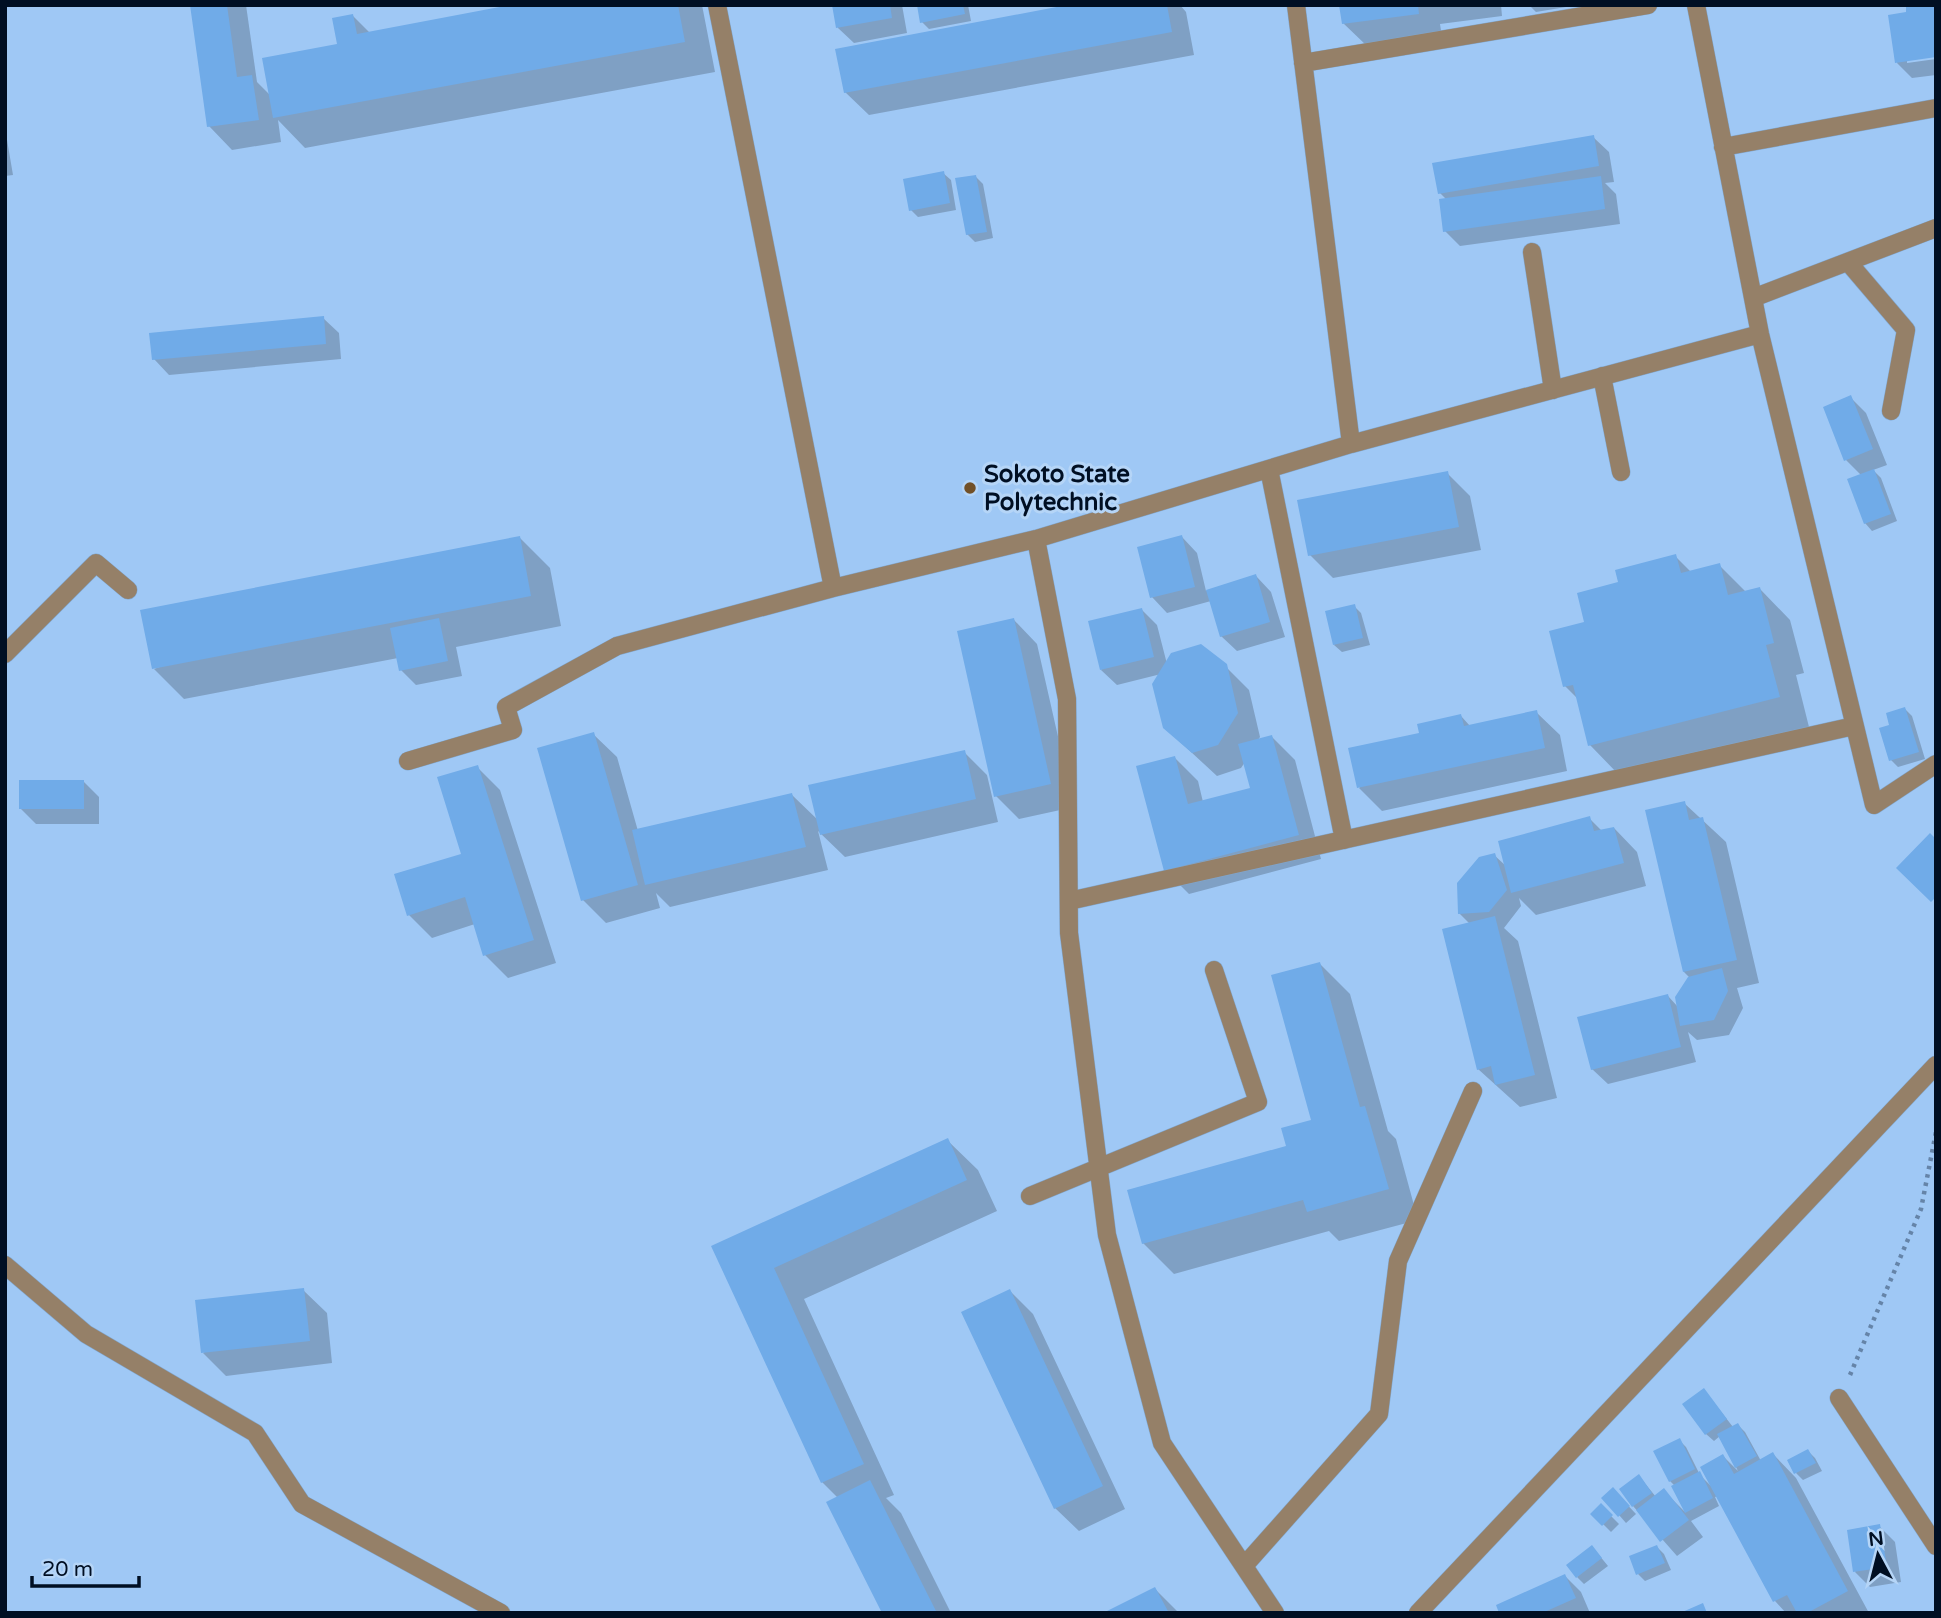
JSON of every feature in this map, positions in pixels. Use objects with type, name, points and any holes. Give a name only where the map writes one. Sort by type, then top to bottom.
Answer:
[{"type":"street","points":[[717,5],[833,588]]},
{"type":"street","points":[[1296,5],[1351,444]]},
{"type":"street","points":[[1303,63],[1648,5]]},
{"type":"street","points":[[1696,5],[1760,334],[1874,806],[1936,764]]},
{"type":"street","points":[[1723,147],[1936,108]]},
{"type":"street","points":[[1753,298],[1936,228]]},
{"type":"street","points":[[1532,252],[1553,390]]},
{"type":"street","points":[[1848,262],[1906,330],[1891,411]]},
{"type":"street","points":[[408,761],[513,730],[506,707],[617,646],[833,588],[1036,539],[1351,444],[1760,334]]},
{"type":"street","points":[[1602,376],[1621,472]]},
{"type":"street","points":[[1269,469],[1344,839]]},
{"type":"street","points":[[1036,539],[1067,699],[1069,933],[1107,1235],[1162,1443],[1275,1613]]},
{"type":"street","points":[[5,654],[96,563],[128,590]]},
{"type":"street","points":[[1069,901],[1854,726]]},
{"type":"street","points":[[1030,1196],[1258,1102],[1214,970]]},
{"type":"street","points":[[1418,1613],[1936,1065]]},
{"type":"street","points":[[1244,1566],[1379,1414],[1398,1261],[1473,1091]]},
{"type":"street","points":[[5,1265],[86,1334],[255,1433],[302,1504],[501,1613]]},
{"type":"street","points":[[1839,1398],[1936,1546]]},
{"type":"path","points":[[1839,1398],[1922,1209],[1936,1132]]},
{"type":"building","points":[[190,5],[227,5],[237,77],[252,75],[259,120],[207,127]]},
{"type":"building","points":[[510,5],[678,5],[685,42],[273,118],[262,58],[337,44],[332,18],[353,14],[357,34]]},
{"type":"building","points":[[832,5],[890,5],[892,18],[836,28]]},
{"type":"building","points":[[917,5],[963,5],[965,14],[920,23]]},
{"type":"building","points":[[1067,5],[1167,5],[1172,32],[844,93],[835,49]]},
{"type":"building","points":[[1339,5],[1418,5],[1419,14],[1342,24]]},
{"type":"building","points":[[1906,5],[1936,5],[1936,57],[1895,63],[1888,15],[1906,12]]},
{"type":"building","points":[[1594,135],[1599,166],[1438,194],[1432,163]]},
{"type":"building","points":[[944,171],[950,203],[909,211],[903,179]]},
{"type":"building","points":[[976,175],[987,232],[966,235],[955,178]]},
{"type":"building","points":[[1601,176],[1605,209],[1443,232],[1439,199]]},
{"type":"building","points":[[324,316],[326,344],[152,360],[149,333]]},
{"type":"building","points":[[1851,395],[1873,449],[1844,461],[1823,407]]},
{"type":"building","points":[[1874,469],[1891,514],[1864,524],[1847,479]]},
{"type":"building","points":[[1448,471],[1459,527],[1308,556],[1297,500]]},
{"type":"building","points":[[1182,535],[1195,587],[1150,598],[1137,547]]},
{"type":"building","points":[[520,536],[531,596],[152,669],[140,610]]},
{"type":"building","points":[[1676,554],[1681,573],[1720,563],[1728,595],[1760,587],[1774,643],[1766,645],[1780,697],[1588,746],[1573,685],[1563,687],[1549,631],[1584,622],[1577,593],[1618,582],[1615,570]]},
{"type":"building","points":[[1256,574],[1270,622],[1220,637],[1206,590]]},
{"type":"building","points":[[1355,604],[1363,638],[1333,645],[1325,611]]},
{"type":"building","points":[[1142,608],[1154,657],[1100,670],[1088,621]]},
{"type":"building","points":[[439,618],[448,661],[399,671],[390,628]]},
{"type":"building","points":[[1014,618],[1051,784],[994,797],[957,631]]},
{"type":"building","points":[[1201,644],[1227,664],[1238,713],[1218,745],[1192,753],[1163,728],[1152,684],[1171,653]]},
{"type":"building","points":[[1905,707],[1919,752],[1889,761],[1879,728],[1889,725],[1886,713]]},
{"type":"building","points":[[1537,710],[1545,748],[1357,788],[1348,748],[1419,733],[1417,724],[1461,714],[1464,726]]},
{"type":"building","points":[[594,732],[638,885],[581,901],[537,748]]},
{"type":"building","points":[[1272,735],[1299,835],[1164,871],[1136,766],[1175,756],[1188,804],[1250,788],[1238,744]]},
{"type":"building","points":[[965,750],[976,799],[820,835],[808,785]]},
{"type":"building","points":[[478,765],[534,940],[483,956],[465,897],[407,916],[394,874],[461,854],[437,777]]},
{"type":"building","points":[[19,780],[84,780],[84,809],[19,809]]},
{"type":"building","points":[[792,793],[806,847],[645,885],[632,830]]},
{"type":"building","points":[[1685,801],[1689,820],[1703,817],[1737,960],[1683,972],[1645,810]]},
{"type":"building","points":[[1590,816],[1594,831],[1614,827],[1624,863],[1511,893],[1498,841]]},
{"type":"building","points":[[1930,833],[1936,839],[1936,897],[1931,902],[1896,868]]},
{"type":"building","points":[[1495,853],[1507,890],[1489,912],[1458,914],[1457,883],[1479,857]]},
{"type":"building","points":[[1495,916],[1535,1075],[1495,1085],[1491,1066],[1477,1070],[1442,929]]},
{"type":"building","points":[[1320,962],[1360,1107],[1365,1106],[1389,1189],[1307,1212],[1303,1200],[1142,1244],[1127,1190],[1286,1146],[1281,1128],[1311,1120],[1271,975]]},
{"type":"building","points":[[1722,968],[1728,991],[1714,1020],[1680,1026],[1675,997],[1688,977]]},
{"type":"building","points":[[1668,994],[1681,1047],[1591,1070],[1577,1017]]},
{"type":"building","points":[[948,1138],[967,1180],[774,1268],[864,1464],[821,1483],[711,1246]]},
{"type":"building","points":[[304,1288],[310,1341],[201,1353],[195,1300]]},
{"type":"building","points":[[1010,1289],[1103,1486],[1054,1509],[961,1312]]},
{"type":"building","points":[[1704,1388],[1727,1419],[1705,1435],[1682,1404]]},
{"type":"building","points":[[1738,1423],[1757,1456],[1735,1468],[1717,1434]]},
{"type":"building","points":[[1680,1438],[1695,1469],[1669,1482],[1653,1451]]},
{"type":"building","points":[[1808,1449],[1816,1463],[1794,1474],[1787,1460]]},
{"type":"building","points":[[1773,1452],[1848,1591],[1807,1613],[1797,1613],[1787,1595],[1773,1602],[1700,1467],[1723,1454],[1734,1474]]},
{"type":"building","points":[[1700,1471],[1713,1498],[1685,1513],[1671,1486]]},
{"type":"building","points":[[1639,1474],[1652,1493],[1632,1507],[1619,1489]]},
{"type":"building","points":[[870,1480],[937,1613],[882,1613],[826,1502]]},
{"type":"building","points":[[1613,1487],[1630,1506],[1618,1517],[1601,1498]]},
{"type":"building","points":[[1664,1488],[1689,1520],[1660,1542],[1636,1510]]},
{"type":"building","points":[[1601,1503],[1613,1515],[1602,1526],[1590,1514]]},
{"type":"building","points":[[1880,1524],[1887,1567],[1853,1572],[1847,1530]]},
{"type":"building","points":[[1592,1545],[1602,1558],[1576,1578],[1566,1565]]},
{"type":"building","points":[[1657,1545],[1665,1563],[1636,1575],[1629,1556]]},
{"type":"building","points":[[1565,1574],[1576,1598],[1542,1613],[1499,1613],[1496,1605]]},
{"type":"building","points":[[1155,1587],[1169,1613],[1103,1613]]},
{"type":"building","points":[[1703,1603],[1707,1613],[1680,1613]]},
{"type":"place","name":"Sokoto State Polytechnic","points":[[970,488]]}]
